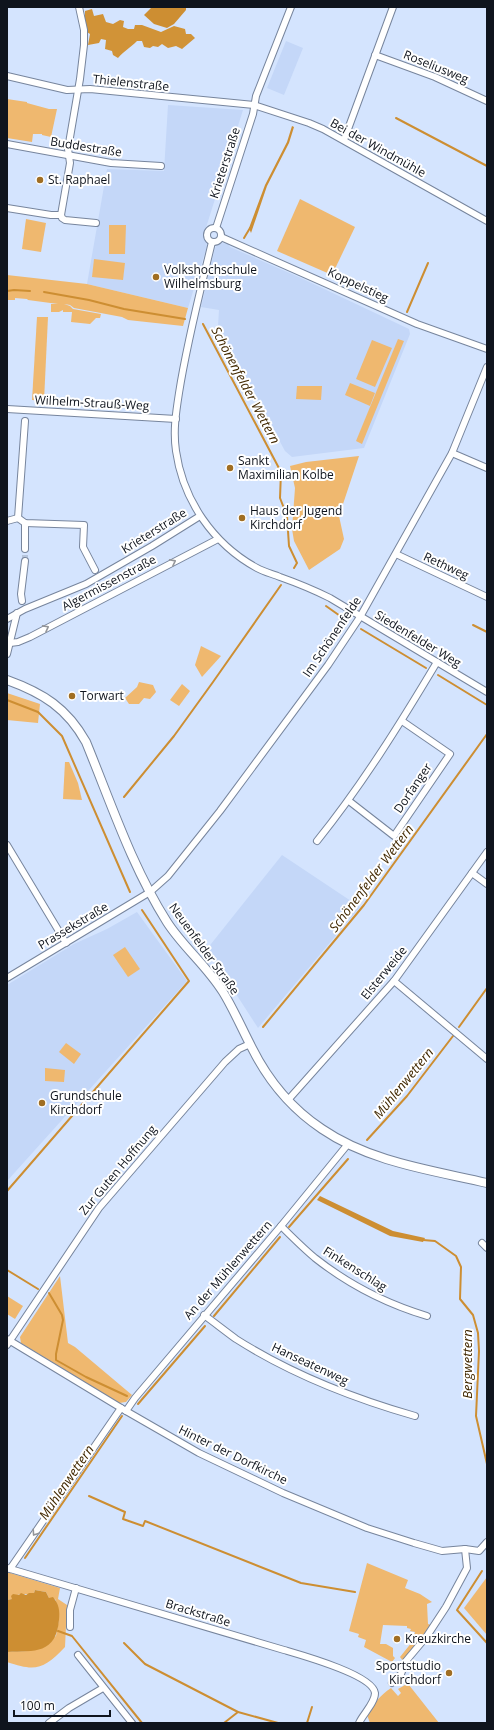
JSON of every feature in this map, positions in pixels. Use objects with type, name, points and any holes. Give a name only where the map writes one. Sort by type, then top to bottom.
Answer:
[{"type":"main road","name":"Neuenfelder Straße","points":[[7,680],[32,689],[43,695],[63,711],[79,730],[86,742],[126,840],[150,892],[168,924],[222,990],[269,1077],[288,1100],[314,1124],[348,1144],[389,1160],[487,1183]]},
{"type":"street","points":[[79,7],[84,30],[84,45],[79,90],[68,149],[70,163],[61,215],[65,220],[96,223]]},
{"type":"street","name":"Krieterstraße","points":[[7,618],[86,584],[159,542],[200,516],[187,492],[180,473],[176,450],[176,419],[186,354],[212,242],[208,239],[206,234],[211,228],[216,228],[253,114],[256,96],[291,7]]},
{"type":"street","points":[[344,140],[393,7]]},
{"type":"street","name":"Roseliusweg","points":[[375,55],[435,77],[487,101]]},
{"type":"street","name":"Thielenstraße","points":[[7,76],[67,90],[90,89],[254,105]]},
{"type":"street","name":"Bei der Windmühle","points":[[254,105],[310,123],[344,140],[487,221]]},
{"type":"street","name":"Buddestraße","points":[[7,144],[111,163],[162,166]]},
{"type":"street","points":[[7,208],[50,215],[61,215]]},
{"type":"street","points":[[212,242],[217,241],[221,237],[221,233],[216,228]]},
{"type":"street","name":"Koppelstieg","points":[[221,237],[417,324],[487,349]]},
{"type":"street","name":"Im Schönenfelde","points":[[150,892],[168,876],[220,811],[328,665],[360,617],[452,453],[487,367]]},
{"type":"street","name":"Wilhelm-Strauß-Weg","points":[[7,409],[176,419]]},
{"type":"street","points":[[25,421],[21,473],[16,504],[18,518],[26,523],[84,525],[83,547],[95,570]]},
{"type":"street","points":[[15,451],[23,452]]},
{"type":"street","points":[[452,453],[487,468]]},
{"type":"street","points":[[14,473],[21,473]]},
{"type":"street","name":"Siedenfelder Weg","points":[[200,516],[218,539],[258,568],[314,590],[487,692]]},
{"type":"street","points":[[7,522],[18,518]]},
{"type":"street","points":[[25,549],[26,523]]},
{"type":"street","name":"Algermissenstraße","points":[[10,643],[21,641],[218,539]]},
{"type":"street","name":"Rethweg","points":[[396,554],[487,597]]},
{"type":"street","points":[[22,601],[21,594],[25,561]]},
{"type":"street","points":[[7,654],[17,613]]},
{"type":"street","points":[[317,841],[349,801],[402,721],[437,662]]},
{"type":"street","name":"Dorfanger","points":[[349,801],[394,836],[450,754],[402,721]]},
{"type":"street","points":[[9,847],[66,943]]},
{"type":"street","name":"Elsterweide","points":[[288,1100],[394,981],[487,852]]},
{"type":"street","points":[[472,873],[487,884]]},
{"type":"street","name":"Prassekstraße","points":[[7,978],[150,892]]},
{"type":"street","points":[[394,981],[487,1059]]},
{"type":"street","name":"Zur Guten Hoffnung","points":[[8,1342],[99,1208],[225,1062],[240,1049],[250,1044]]},
{"type":"street","name":"An der Mühlenwettern","points":[[9,1569],[123,1410],[281,1226],[348,1144]]},
{"type":"street","name":"Finkenschlag","points":[[281,1226],[316,1258],[352,1283],[384,1300],[427,1316]]},
{"type":"street","name":"Hanseatenweg","points":[[204,1315],[235,1338],[313,1381],[355,1398],[415,1416]]},
{"type":"street","name":"Hinter der Dorfkirche","points":[[8,1342],[199,1453],[283,1493],[367,1528],[442,1551],[465,1549],[479,1551],[487,1542]]},
{"type":"street","points":[[392,1683],[400,1674],[406,1661],[427,1636],[446,1607],[467,1568],[465,1549]]},
{"type":"street","name":"Brackstraße","points":[[9,1569],[323,1662],[356,1676],[368,1683],[373,1688],[374,1692],[374,1699],[359,1723]]},
{"type":"street","points":[[70,1627],[70,1610],[76,1588]]},
{"type":"street","points":[[78,1654],[103,1688],[132,1723]]},
{"type":"street","points":[[49,1723],[69,1708],[103,1688]]},
{"type":"shaded area","points":[[152,7],[186,7],[186,10],[174,24],[167,28],[154,24],[144,15]]},
{"type":"shaded area","points":[[92,9],[94,16],[103,14],[106,22],[113,24],[120,20],[124,21],[123,27],[128,29],[134,29],[135,25],[142,25],[161,32],[174,26],[185,29],[186,34],[191,34],[195,38],[182,49],[176,46],[168,48],[162,44],[158,47],[144,47],[142,41],[137,41],[118,58],[113,55],[112,51],[105,49],[106,40],[101,39],[99,43],[88,45],[90,34],[87,32],[83,20],[85,11]]},
{"type":"shaded area","points":[[286,41],[303,48],[284,95],[267,88]]},
{"type":"shaded area","points":[[7,99],[27,102],[49,109],[57,109],[51,137],[42,134],[33,134],[32,142],[7,138]]},
{"type":"shaded area","points":[[168,105],[243,110],[204,234],[207,246],[188,308],[87,284],[107,169],[164,171]]},
{"type":"shaded area","points":[[292,126],[294,127],[289,143],[267,186],[251,233],[249,228],[265,185],[287,142]]},
{"type":"shaded area","points":[[300,199],[355,227],[332,275],[277,251]]},
{"type":"shaded area","points":[[26,219],[46,223],[41,252],[22,249]]},
{"type":"shaded area","points":[[109,225],[126,225],[125,254],[109,254]]},
{"type":"shaded area","points":[[218,244],[228,244],[230,247],[301,278],[409,329],[410,334],[364,448],[292,457],[285,451],[218,326],[219,310],[201,307],[215,248]]},
{"type":"shaded area","points":[[94,259],[125,263],[123,280],[92,277]]},
{"type":"shaded area","points":[[7,275],[87,284],[188,308],[183,326],[128,320],[122,317],[74,308],[70,305],[64,304],[73,309],[101,314],[100,318],[96,318],[90,324],[71,322],[72,312],[63,312],[63,310],[59,312],[51,312],[51,304],[58,304],[15,298],[15,300],[7,300]]},
{"type":"shaded area","points":[[37,317],[48,317],[44,401],[32,400]]},
{"type":"shaded area","points":[[398,339],[404,341],[362,444],[356,441]]},
{"type":"shaded area","points":[[372,340],[392,348],[375,387],[356,379]]},
{"type":"shaded area","points":[[350,383],[375,393],[370,406],[345,395]]},
{"type":"shaded area","points":[[297,386],[322,386],[321,400],[296,399]]},
{"type":"shaded area","points":[[359,456],[339,516],[344,539],[340,549],[309,570],[294,541],[292,529],[295,488],[290,466],[306,462]]},
{"type":"shaded area","points":[[201,646],[221,656],[202,677],[195,665]]},
{"type":"shaded area","points":[[139,682],[153,685],[156,692],[150,699],[144,698],[139,704],[129,704],[125,698],[137,687]]},
{"type":"shaded area","points":[[182,684],[190,691],[179,706],[170,700]]},
{"type":"shaded area","points":[[7,693],[40,704],[38,723],[7,720]]},
{"type":"shaded area","points":[[65,762],[69,762],[78,783],[82,800],[63,799]]},
{"type":"shaded area","points":[[282,855],[360,907],[258,1028],[207,949]]},
{"type":"shaded area","name":"Grundschule Kirchdorf","points":[[137,912],[187,981],[7,1181],[7,985],[74,944],[107,929]]},
{"type":"shaded area","points":[[125,947],[140,969],[128,977],[113,955]]},
{"type":"shaded area","points":[[66,1043],[81,1054],[74,1064],[59,1052]]},
{"type":"shaded area","points":[[45,1068],[65,1070],[64,1082],[45,1081]]},
{"type":"shaded area","points":[[320,1196],[393,1231],[425,1238],[423,1242],[390,1236],[317,1200]]},
{"type":"shaded area","points":[[60,1276],[68,1343],[75,1347],[132,1395],[126,1402],[119,1403],[21,1343],[20,1337]]},
{"type":"shaded area","points":[[7,1296],[23,1306],[15,1319],[7,1314]]},
{"type":"shaded area","points":[[367,1563],[408,1580],[405,1588],[420,1594],[432,1602],[427,1604],[428,1624],[431,1625],[403,1661],[400,1657],[412,1642],[415,1632],[410,1631],[411,1629],[407,1628],[407,1626],[383,1625],[380,1644],[386,1644],[393,1648],[393,1656],[395,1658],[392,1662],[364,1647],[366,1640],[358,1637],[359,1634],[349,1631]]},
{"type":"shaded area","points":[[7,1572],[60,1588],[58,1599],[67,1605],[65,1647],[45,1664],[25,1667],[7,1662],[7,1652],[28,1651],[56,1636],[59,1619],[56,1601],[55,1599],[49,1598],[46,1592],[35,1590],[34,1593],[17,1595],[12,1597],[12,1599],[7,1600]]},
{"type":"shaded area","points":[[487,1577],[487,1635],[464,1608]]},
{"type":"shaded area","points":[[35,1590],[46,1592],[49,1598],[53,1597],[58,1605],[59,1620],[54,1639],[49,1645],[35,1650],[7,1652],[7,1600],[12,1599],[11,1596],[13,1594],[19,1595],[21,1593],[26,1595],[29,1593],[34,1593]]},
{"type":"shaded area","points":[[405,1685],[409,1685],[439,1723],[370,1723],[367,1715],[380,1697],[391,1688],[398,1696],[401,1693],[398,1689]]},
{"type":"waterway","points":[[396,118],[487,166]]},
{"type":"waterway","points":[[244,238],[250,228]]},
{"type":"waterway","points":[[407,312],[428,263]]},
{"type":"waterway","name":"Schönenfelder Wettern","points":[[7,291],[30,291]]},
{"type":"waterway","name":"Schönenfelder Wettern","points":[[44,292],[89,300],[124,309],[185,319]]},
{"type":"waterway","name":"Schönenfelder Wettern","points":[[203,324],[281,472],[280,498],[287,516],[289,546],[297,563],[294,568]]},
{"type":"waterway","points":[[124,797],[174,736],[281,585]]},
{"type":"waterway","name":"Schönenfelder Wettern","points":[[326,606],[343,618]]},
{"type":"waterway","name":"Schönenfelder Wettern","points":[[473,625],[487,632]]},
{"type":"waterway","name":"Schönenfelder Wettern","points":[[361,629],[426,668]]},
{"type":"waterway","name":"Schönenfelder Wettern","points":[[438,675],[487,705]]},
{"type":"waterway","points":[[7,700],[38,712],[62,736],[130,892]]},
{"type":"waterway","name":"Schönenfelder Wettern","points":[[263,1027],[364,905],[487,734]]},
{"type":"waterway","points":[[7,1191],[189,981],[142,910]]},
{"type":"waterway","name":"Mühlenwettern","points":[[459,1027],[487,988]]},
{"type":"waterway","name":"Mühlenwettern","points":[[367,1140],[407,1096],[453,1036]]},
{"type":"waterway","name":"Mühlenwettern","points":[[289,1227],[348,1159]]},
{"type":"waterway","name":"Mühlenwettern","points":[[214,1316],[280,1237]]},
{"type":"waterway","name":"Bergwettern","points":[[423,1240],[435,1241],[456,1256],[461,1267],[460,1299],[473,1315],[478,1333],[479,1351],[476,1416],[487,1464]]},
{"type":"waterway","points":[[7,1270],[38,1289]]},
{"type":"waterway","points":[[49,1293],[62,1315],[63,1320],[56,1360],[86,1377],[127,1396]]},
{"type":"waterway","name":"Mühlenwettern","points":[[138,1404],[205,1326]]},
{"type":"waterway","name":"Mühlenwettern","points":[[25,1558],[122,1416]]},
{"type":"waterway","points":[[89,1496],[125,1512],[123,1519],[143,1526],[145,1521],[301,1583],[355,1592]]},
{"type":"waterway","points":[[482,1571],[457,1610],[487,1643]]},
{"type":"waterway","points":[[58,1631],[72,1636],[142,1723]]},
{"type":"waterway","points":[[124,1643],[145,1664],[238,1712],[278,1723]]},
{"type":"waterway","points":[[307,1723],[312,1707]]},
{"type":"waterway","points":[[224,1723],[238,1712]]},
{"type":"tunnel","points":[[25,549],[25,561]]},
{"type":"place","name":"St. Raphael","points":[[40,180]]},
{"type":"place","name":"Volkshochschule Wilhelmsburg","points":[[156,277]]},
{"type":"place","name":"Sankt Maximilian Kolbe","points":[[230,468]]},
{"type":"place","name":"Haus der Jugend Kirchdorf","points":[[242,518]]},
{"type":"place","name":"Torwart","points":[[72,696]]},
{"type":"place","name":"Grundschule Kirchdorf","points":[[42,1103]]},
{"type":"place","name":"Kreuzkirche","points":[[397,1639]]},
{"type":"place","name":"Sportstudio Kirchdorf","points":[[449,1673]]}]
